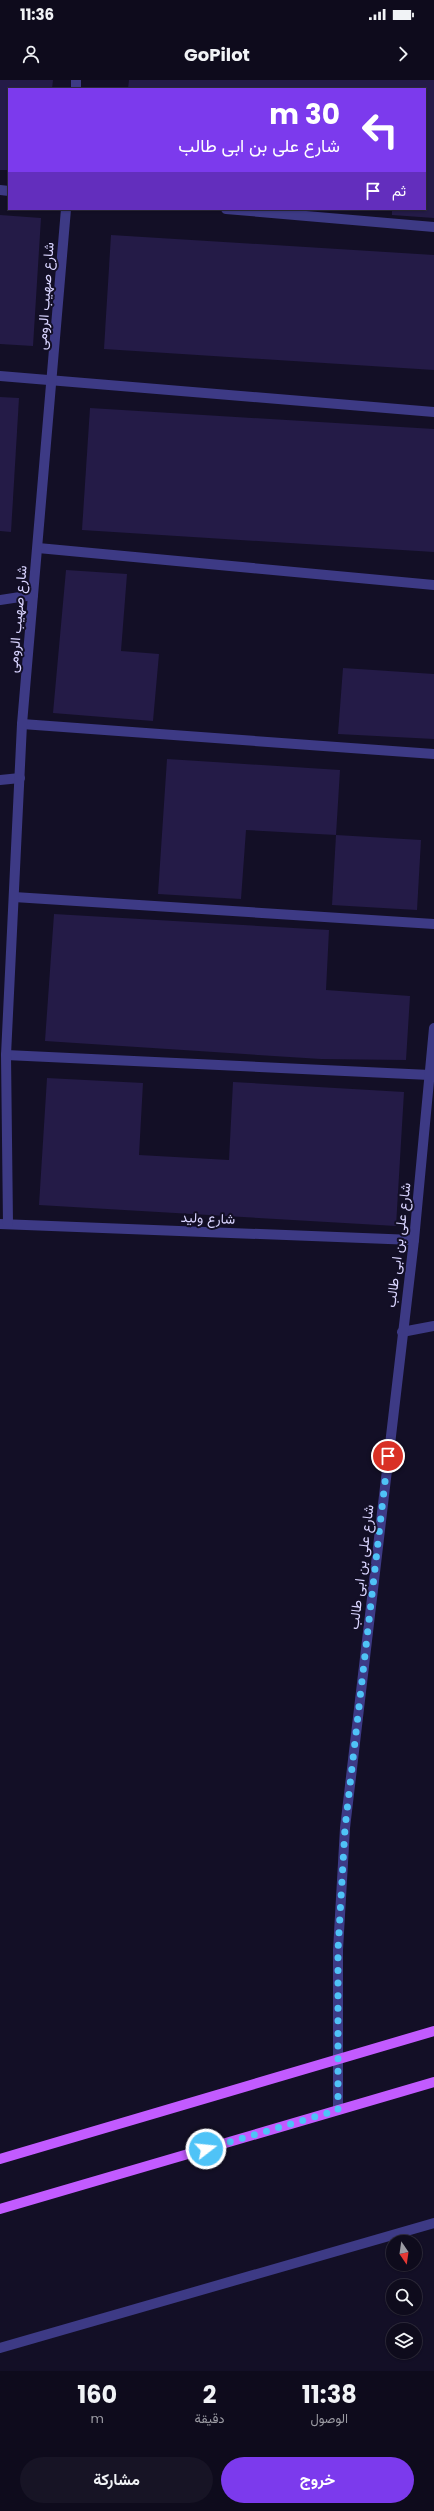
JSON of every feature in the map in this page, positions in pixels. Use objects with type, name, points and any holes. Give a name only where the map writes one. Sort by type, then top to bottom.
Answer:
[{"type":"main road","points":[[0,2159],[434,2031]]},
{"type":"main road","points":[[0,2209],[434,2082]]},
{"type":"street","name":"شارع صهيب الرومى","points":[[4,1224],[5,1051],[22,724],[53,380],[66,210]]},
{"type":"street","points":[[238,210],[434,227]]},
{"type":"street","points":[[0,376],[434,412]]},
{"type":"street","points":[[38,548],[434,586]]},
{"type":"street","points":[[0,600],[33,595]]},
{"type":"street","points":[[22,724],[434,754]]},
{"type":"street","points":[[0,780],[20,778]]},
{"type":"street","points":[[14,897],[434,924]]},
{"type":"street","name":"شارع على بن ابى طالب","points":[[338,2110],[338,1950],[345,1828],[402,1332],[430,1111],[430,1075],[434,1028]]},
{"type":"street","points":[[5,1051],[430,1075]]},
{"type":"street","name":"شارع وليد","points":[[4,1224],[414,1240]]},
{"type":"street","points":[[402,1332],[434,1326]]},
{"type":"street","points":[[0,2348],[434,2223]]},
{"type":"building","points":[[0,80],[53,80],[52,88],[8,88],[8,170],[0,170]]},
{"type":"building","points":[[129,80],[434,80],[434,218],[392,215],[392,210],[426,210],[426,88],[128,88]]},
{"type":"building","points":[[0,215],[41,218],[33,346],[0,344]]},
{"type":"building","points":[[111,235],[434,255],[434,370],[104,349]]},
{"type":"building","points":[[0,397],[19,398],[11,532],[0,531]]},
{"type":"building","points":[[90,408],[434,429],[434,552],[82,530]]},
{"type":"building","points":[[66,570],[127,574],[121,651],[159,654],[153,721],[53,713]]},
{"type":"building","points":[[343,668],[434,674],[434,739],[338,734]]},
{"type":"building","points":[[167,759],[340,770],[336,835],[246,830],[241,899],[158,894]]},
{"type":"building","points":[[336,835],[421,840],[417,910],[332,905]]},
{"type":"building","points":[[54,914],[329,930],[326,990],[410,996],[406,1060],[321,1059],[45,1041]]},
{"type":"building","points":[[47,1078],[143,1083],[139,1155],[229,1160],[233,1082],[404,1092],[396,1226],[39,1205]]},
{"type":"route","points":[[206,2149],[338,2110],[338,1950],[345,1828],[388,1456]]}]
